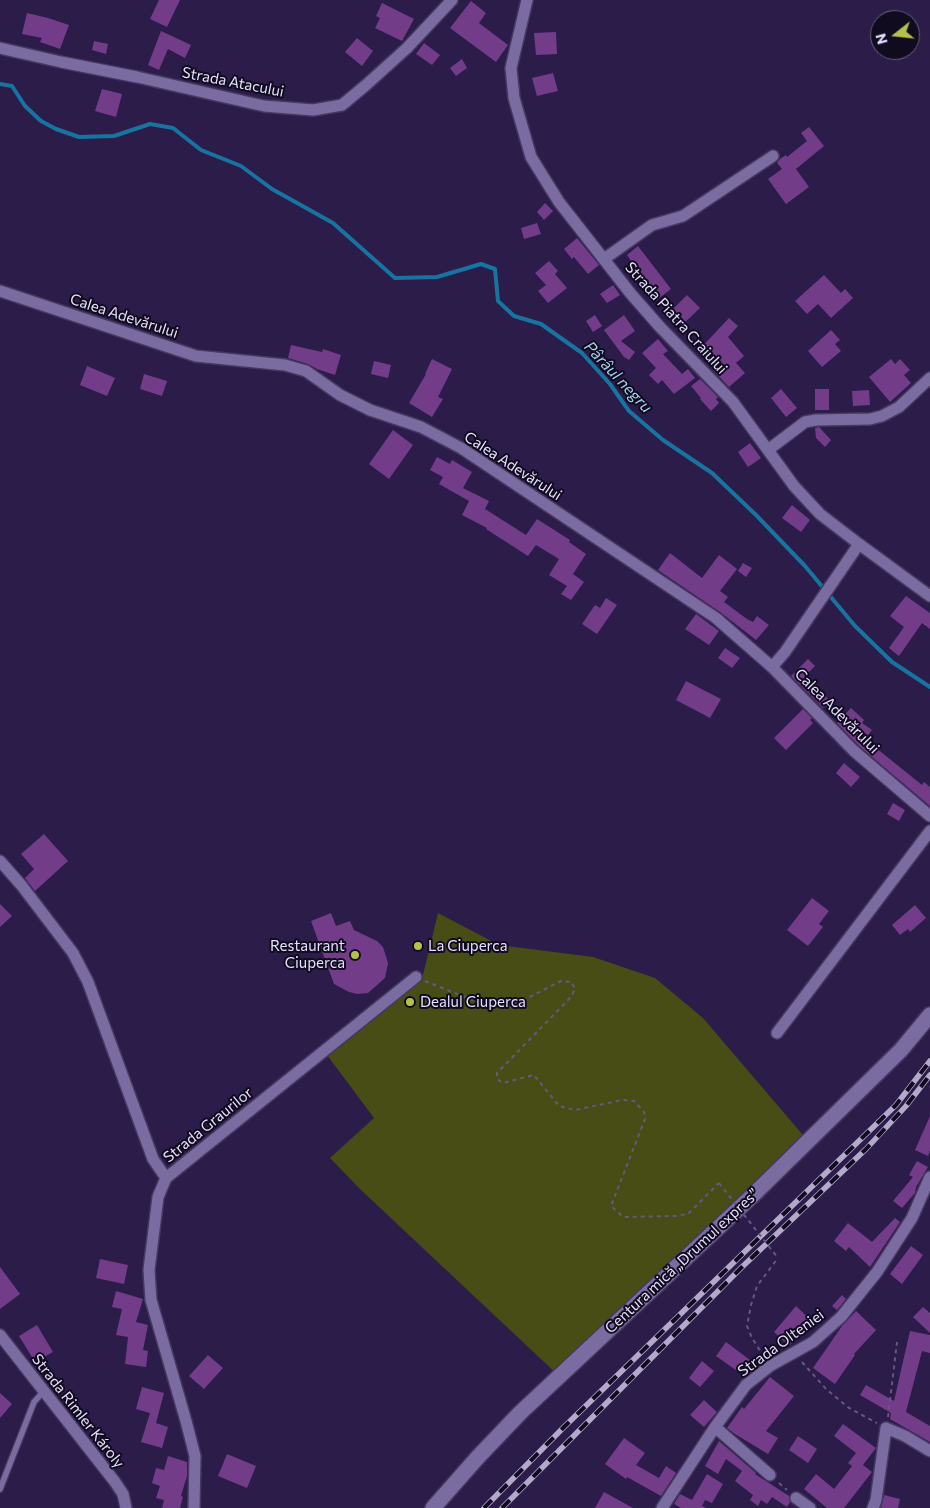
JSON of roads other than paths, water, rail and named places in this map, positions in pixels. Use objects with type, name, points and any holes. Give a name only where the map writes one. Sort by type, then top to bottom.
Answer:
[{"type":"main road","name":"Centura mică „Drumul expres”","points":[[433,1508],[478,1457],[520,1414],[751,1197],[901,1050],[930,1014]]},
{"type":"street","name":"Strada Atacului","points":[[0,48],[264,106],[313,110],[342,105],[407,48],[452,0]]},
{"type":"street","name":"Strada Piatra Craiului","points":[[527,0],[511,68],[514,98],[531,157],[559,202],[631,294],[660,327],[733,402],[794,486],[820,514],[930,596]]},
{"type":"street","points":[[604,259],[652,225],[683,216],[773,156]]},
{"type":"street","name":"Calea Adevărului","points":[[0,291],[196,356],[285,365],[306,371],[340,395],[370,410],[421,427],[460,448],[716,618],[772,667],[854,751],[930,816]]},
{"type":"street","points":[[768,450],[805,422],[870,419],[882,416],[899,407],[930,378]]},
{"type":"street","points":[[772,667],[785,652],[859,544]]},
{"type":"street","points":[[777,1033],[930,831]]},
{"type":"street","points":[[0,862],[22,886],[73,953],[88,982],[153,1159],[166,1178]]},
{"type":"street","name":"Strada Graurilor","points":[[194,1508],[196,1486],[195,1456],[151,1300],[149,1270],[158,1197],[166,1178],[416,977]]},
{"type":"street","name":"Strada Olteniei","points":[[662,1508],[715,1427],[746,1385],[770,1366],[813,1342],[841,1318],[877,1272],[912,1218],[930,1177]]},
{"type":"street","name":"Strada Rimler Károly","points":[[0,1335],[119,1488],[123,1494],[126,1508]]},
{"type":"street","points":[[715,1427],[770,1475]]},
{"type":"street","points":[[873,1508],[876,1500],[886,1428],[905,1436],[930,1451]]},
{"type":"street","points":[[796,1498],[810,1508]]},
{"type":"lane","points":[[0,1489],[34,1402],[44,1391]]},
{"type":"waterway","name":"Pârâul negru","points":[[0,84],[12,86],[25,106],[41,121],[56,129],[79,137],[114,136],[150,124],[173,128],[201,150],[241,166],[272,189],[333,223],[395,278],[437,277],[481,264],[495,269],[498,301],[514,316],[541,324],[582,353],[610,384],[629,411],[663,440],[712,473],[805,566],[855,626],[892,662],[930,687]]},
{"type":"railway","points":[[484,1508],[564,1427],[896,1105],[930,1061]]},
{"type":"railway","points":[[502,1508],[742,1267],[866,1149],[906,1106],[930,1075]]},
{"type":"place","name":"La Ciuperca","points":[[418,946]]},
{"type":"place","name":"Restaurant Ciuperca","points":[[355,955]]},
{"type":"place","name":"Dealul Ciuperca","points":[[410,1002]]}]
